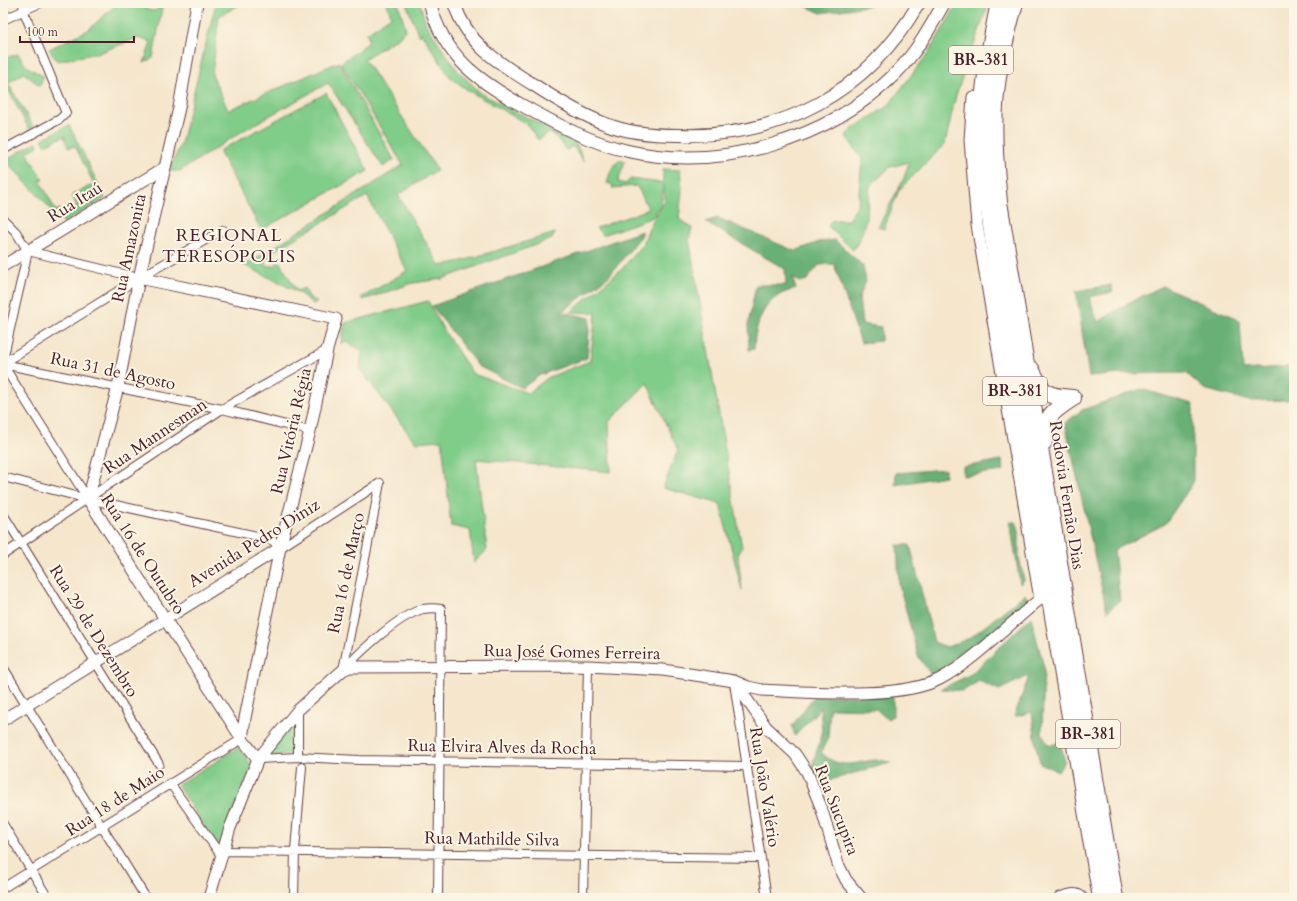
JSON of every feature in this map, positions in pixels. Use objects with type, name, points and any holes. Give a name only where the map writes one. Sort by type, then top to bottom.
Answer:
[{"type":"highway","name":"Rodovia Fernão Dias","points":[[999,3],[994,24],[982,101],[980,139],[983,170],[1019,417],[1059,641],[1083,798],[1102,898]]},
{"type":"highway","name":"Rodovia Fernão Dias","points":[[1014,3],[1001,58],[995,104],[995,139],[999,202],[1115,898]]},
{"type":"highway","name":"BR-381","points":[[973,97],[978,67],[994,24]]},
{"type":"highway","name":"BR-381","points":[[1026,360],[1046,394],[1054,397],[1073,398],[1056,409],[1049,417],[1046,426],[1042,460]]},
{"type":"highway","name":"BR-381","points":[[1060,570],[1075,613],[1086,663],[1094,720],[1126,898]]},
{"type":"highway","points":[[1040,599],[1059,641]]},
{"type":"highway","name":"BR-381","points":[[1083,798],[1093,898]]},
{"type":"main road","points":[[430,3],[444,40],[456,56],[479,79],[501,93],[549,120],[599,143],[649,155],[686,157],[712,157],[756,149],[795,137],[833,120],[861,102],[896,73],[922,40],[944,3]]},
{"type":"main road","points":[[454,3],[468,33],[492,58],[583,114],[607,125],[631,131],[665,135],[698,136],[735,133],[773,123],[799,114],[824,102],[858,77],[887,51],[907,25],[919,3]]},
{"type":"street","points":[[3,20],[24,7],[40,3]]},
{"type":"street","name":"Rua Amazonita","points":[[88,499],[118,387],[139,278],[179,108],[197,3]]},
{"type":"street","points":[[3,150],[60,119],[66,113],[24,7]]},
{"type":"street","name":"BR-381","points":[[973,97],[970,140],[977,226],[1040,599]]},
{"type":"street","name":"Rua Itaú","points":[[3,266],[164,168]]},
{"type":"street","points":[[3,219],[16,232],[28,251],[139,278]]},
{"type":"street","points":[[3,364],[139,278],[223,230]]},
{"type":"street","points":[[3,359],[28,251]]},
{"type":"street","name":"Rua Vitória Régia","points":[[139,278],[336,319],[327,350],[310,431],[280,548],[242,739]]},
{"type":"street","name":"Rua Mannesman","points":[[3,554],[222,409],[327,350]]},
{"type":"street","name":"Rua 31 de Agosto","points":[[3,364],[222,409],[310,431]]},
{"type":"street","name":"Rua 16 de Outubro","points":[[3,364],[242,739],[258,759]]},
{"type":"street","points":[[3,477],[88,499],[266,538],[273,541],[280,548]]},
{"type":"street","name":"Avenida Pedro Diniz","points":[[3,720],[280,548],[380,483]]},
{"type":"street","name":"Rua 16 de Março","points":[[343,670],[380,483]]},
{"type":"street","name":"Rua 29 de Dezembro","points":[[3,514],[159,764]]},
{"type":"street","name":"Rua José Gomes Ferreira","points":[[343,670],[356,666],[588,666],[663,670],[734,681],[748,687],[762,690],[865,692],[912,688],[926,685],[940,679],[965,662],[1040,599]]},
{"type":"street","points":[[209,898],[230,828],[258,759],[298,710],[343,670],[359,652],[396,624],[421,610],[432,608],[441,609],[442,667],[440,854],[438,898]]},
{"type":"street","points":[[583,898],[584,763],[588,666]]},
{"type":"street","points":[[3,667],[146,898]]},
{"type":"street","name":"Rua João Valério","points":[[734,681],[766,898]]},
{"type":"street","name":"Rua Sucupira","points":[[734,681],[766,726],[795,754],[806,772],[821,808],[838,864],[846,880],[861,898]]},
{"type":"street","points":[[298,710],[298,757]]},
{"type":"street","name":"Rua 18 de Maio","points":[[3,888],[242,739]]},
{"type":"street","name":"Rua Elvira Alves da Rocha","points":[[258,759],[298,757],[440,762],[746,766]]},
{"type":"street","points":[[294,898],[295,850],[302,767]]},
{"type":"street","points":[[170,783],[222,854]]},
{"type":"street","points":[[3,824],[48,898]]},
{"type":"street","name":"Rua Mathilde Silva","points":[[222,854],[295,850],[440,854],[761,858]]},
{"type":"street","points":[[1060,898],[1072,894],[1078,895],[1082,898]]},
{"type":"green space","points":[[118,3],[138,3],[148,10],[156,11],[161,3],[163,3],[153,58],[144,63],[151,42],[138,38],[98,53],[57,61],[49,49],[88,30]]},
{"type":"green space","points":[[216,3],[243,3],[219,16],[212,75],[228,110],[339,62],[394,160],[383,167],[328,83],[246,129],[180,171],[168,171],[181,144]]},
{"type":"green space","points":[[387,3],[398,3],[406,29],[399,37],[364,59],[437,170],[398,195],[440,266],[555,233],[552,239],[442,279],[413,283],[363,300],[361,298],[407,271],[367,196],[272,252],[274,255],[265,261],[266,266],[274,266],[279,261],[297,291],[304,288],[310,298],[317,302],[313,304],[298,292],[242,264],[252,261],[403,165],[341,63],[369,42],[367,33],[391,16]]},
{"type":"green space","points":[[406,3],[420,3],[426,24],[458,71],[482,94],[576,143],[584,162],[573,146],[566,150],[555,136],[549,133],[538,140],[527,124],[469,91],[450,77],[422,34],[419,36]]},
{"type":"green space","points":[[799,3],[887,3],[821,13]]},
{"type":"green space","points":[[958,3],[989,3],[956,95],[945,144],[899,190],[884,229],[878,227],[904,178],[909,162],[890,167],[870,186],[864,227],[858,243],[853,250],[828,226],[832,220],[848,220],[858,204],[862,159],[846,136],[852,129],[888,106],[929,52]]},
{"type":"green space","points":[[18,54],[26,66],[43,76],[40,86],[24,73],[8,83],[34,128],[29,129],[9,91],[3,93],[3,59]]},
{"type":"green space","points":[[326,93],[368,171],[261,230],[219,151]]},
{"type":"green space","points":[[69,125],[105,198],[64,223],[5,160],[37,142],[38,146],[27,152],[39,174],[44,179],[40,181],[56,211],[60,209],[62,214],[77,206],[72,195],[94,184],[75,146],[68,148],[64,136],[45,145],[42,139]]},
{"type":"green space","points":[[621,160],[625,161],[618,182],[626,184],[630,179],[663,183],[663,169],[680,170],[682,190],[679,219],[692,228],[689,239],[742,548],[738,555],[742,590],[720,504],[663,488],[678,450],[647,383],[609,422],[611,472],[476,459],[487,550],[474,563],[470,530],[451,526],[442,440],[415,442],[360,369],[362,351],[345,341],[341,344],[345,323],[428,301],[444,331],[473,374],[528,393],[549,377],[590,361],[596,313],[571,312],[623,268],[643,243],[653,220],[665,201],[664,185],[661,204],[653,217],[603,235],[596,228],[644,211],[648,208],[637,186],[612,188],[613,185],[607,183],[613,167]]},
{"type":"green space","points":[[718,218],[795,251],[819,242],[835,240],[863,266],[866,281],[859,298],[862,324],[881,327],[881,341],[861,343],[834,264],[819,265],[807,280],[800,282],[792,277],[796,289],[780,295],[767,307],[757,327],[754,349],[749,350],[748,324],[756,285],[786,285],[785,269],[705,222]]},
{"type":"green space","points":[[642,231],[642,235],[609,276],[562,312],[590,318],[587,358],[540,375],[522,388],[478,366],[432,306]]},
{"type":"green space","points":[[1111,285],[1113,292],[1089,297],[1098,322],[1130,302],[1163,286],[1240,320],[1243,370],[1294,366],[1294,400],[1249,401],[1204,389],[1186,373],[1120,374],[1089,377],[1076,291]]},
{"type":"green space","points":[[1141,389],[1193,404],[1193,483],[1165,524],[1114,550],[1120,600],[1107,612],[1065,423],[1082,410]]},
{"type":"green space","points":[[1002,460],[1003,471],[963,476],[963,467]]},
{"type":"green space","points":[[945,469],[945,476],[895,485],[896,473]]},
{"type":"green space","points":[[1010,522],[1016,522],[1019,530],[1019,557],[1024,580],[1020,584]]},
{"type":"green space","points":[[897,545],[910,545],[934,642],[947,647],[970,638],[1025,594],[1030,604],[934,679],[918,656],[899,584]]},
{"type":"green space","points":[[1031,617],[1044,667],[1042,733],[1049,746],[1060,742],[1065,761],[1058,772],[1040,763],[1036,746],[1032,712],[1014,717],[1029,676],[999,690],[979,681],[963,691],[941,689],[971,674]]},
{"type":"green space","points":[[814,696],[893,696],[893,716],[887,719],[876,709],[830,708],[828,738],[821,752],[830,759],[839,763],[848,764],[882,760],[890,763],[824,782],[810,772],[822,734],[820,708],[795,736],[792,726]]},
{"type":"green space","points":[[293,721],[297,754],[265,756]]},
{"type":"green space","points":[[240,747],[252,766],[218,849],[177,785]]},
{"type":"district","name":"REGIONAL TERESÓPOLIS","points":[[229,245]]}]
